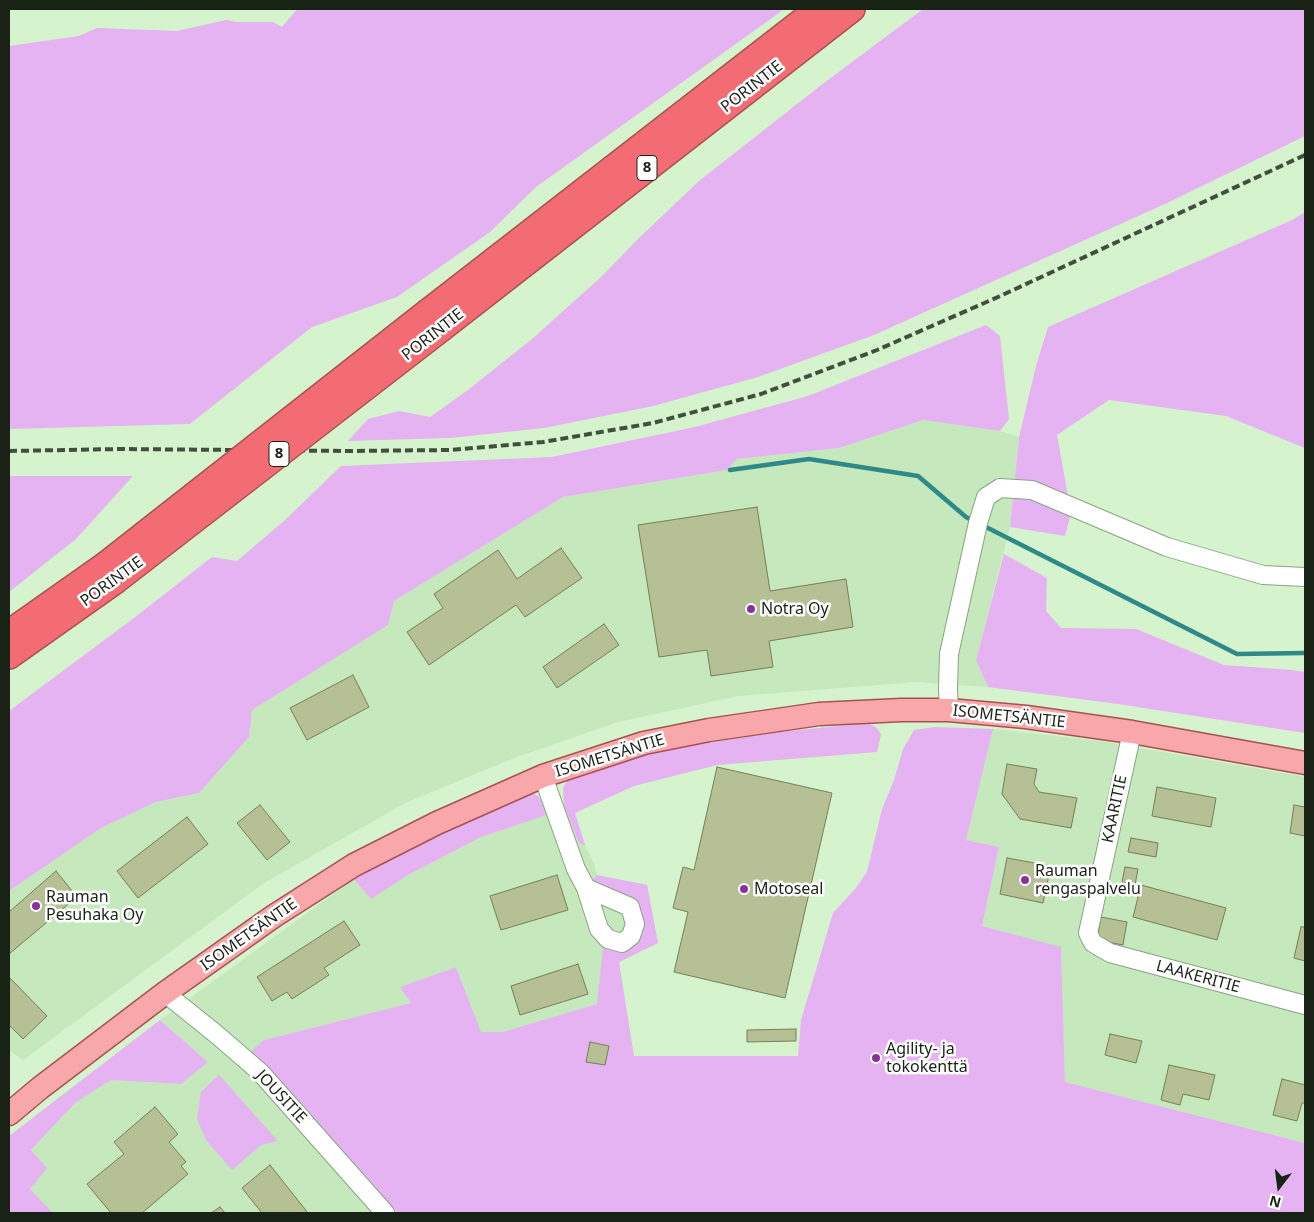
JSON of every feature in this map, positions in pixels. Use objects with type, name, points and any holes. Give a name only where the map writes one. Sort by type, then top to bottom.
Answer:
[{"type":"highway","name":"PORINTIE","points":[[436,320],[818,9]]},
{"type":"highway","name":"PORINTIE","points":[[9,656],[109,574],[436,320],[852,9]]},
{"type":"highway","name":"PORINTIE","points":[[9,632],[109,574]]},
{"type":"main road","name":"ISOMETSÄNTIE","points":[[9,1114],[40,1088],[165,993],[274,916],[354,865],[438,823],[543,776],[644,743],[718,728],[819,714],[949,710],[1026,717],[1132,732],[1305,763]]},
{"type":"street","points":[[949,710],[949,654],[978,523],[986,497],[1000,488],[1032,490],[1167,547],[1264,575],[1305,577]]},
{"type":"street","name":"KAARITIE","points":[[1093,943],[1088,933],[1132,732]]},
{"type":"street","points":[[543,776],[576,869],[586,888]]},
{"type":"street","name":"LAAKERITIE","points":[[1093,943],[1110,953],[1305,1005]]},
{"type":"street","name":"JOUSITIE","points":[[165,993],[260,1072],[385,1213]]},
{"type":"shaded area","points":[[297,9],[784,9],[536,187],[490,232],[397,297],[312,327],[190,424],[9,429],[9,46],[79,36],[97,28],[177,31],[226,20],[237,22],[273,22],[282,27]]},
{"type":"shaded area","points":[[923,9],[1305,9],[1305,136],[1167,203],[874,335],[758,377],[653,406],[544,428],[450,438],[348,441],[368,419],[399,411],[430,417],[468,390],[532,339],[601,277],[699,181],[820,86]]},
{"type":"shaded area","points":[[1305,212],[1305,448],[1226,416],[1109,400],[1057,435],[1071,513],[1065,536],[1010,527],[1019,437],[1036,366],[1048,327],[1292,220]]},
{"type":"shaded area","points":[[986,325],[1000,336],[1009,419],[1000,431],[923,420],[839,448],[737,459],[727,470],[563,497],[394,601],[388,625],[252,710],[249,737],[199,793],[156,802],[101,828],[9,891],[9,711],[212,557],[237,561],[285,520],[341,466],[552,457],[695,427],[808,396]]},
{"type":"shaded area","points":[[923,420],[1000,431],[1019,437],[1010,527],[976,660],[988,687],[916,682],[738,696],[618,722],[514,758],[407,802],[264,883],[23,1060],[9,1050],[9,891],[101,828],[156,802],[199,793],[249,737],[252,710],[388,625],[394,601],[563,497],[727,470],[737,459],[839,448]]},
{"type":"shaded area","points":[[9,476],[133,476],[76,539],[9,592]]},
{"type":"shaded area","points":[[1004,554],[1047,578],[1046,611],[1061,628],[1136,629],[1224,665],[1305,672],[1305,733],[1118,704],[988,687],[976,660]]},
{"type":"shaded area","points":[[868,723],[877,728],[881,734],[877,752],[717,765],[634,786],[575,813],[585,845],[578,841],[564,806],[563,788],[568,779],[665,750],[780,732]]},
{"type":"shaded area","points":[[935,727],[993,729],[966,840],[999,847],[982,926],[1061,947],[1065,1082],[1305,1143],[1305,1213],[397,1213],[251,1051],[264,1040],[411,1003],[400,987],[456,967],[481,1032],[503,1032],[597,1004],[603,948],[610,949],[627,944],[638,938],[642,930],[640,915],[596,884],[593,879],[597,875],[647,885],[658,943],[619,962],[634,1056],[798,1056],[801,1020],[833,913],[856,888],[867,872],[882,809],[894,780],[903,749],[914,730]]},
{"type":"shaded area","points":[[993,729],[1100,741],[1305,777],[1305,1143],[1065,1082],[1061,948],[982,926],[999,847],[966,840]]},
{"type":"shaded area","points":[[528,792],[538,796],[549,812],[544,816],[481,837],[408,875],[371,899],[354,879],[392,855]]},
{"type":"shaded area","points":[[564,806],[578,841],[585,845],[597,875],[647,885],[658,943],[619,962],[597,1004],[503,1032],[481,1032],[456,967],[400,987],[411,1003],[264,1040],[291,1097],[397,1213],[53,1213],[29,1188],[47,1168],[31,1150],[75,1103],[111,1080],[181,1084],[208,1062],[160,1020],[354,879],[371,898],[408,875],[481,837],[544,816]]},
{"type":"shaded area","points":[[160,1020],[208,1062],[181,1084],[111,1080],[75,1103],[31,1150],[47,1168],[30,1189],[53,1213],[9,1213],[9,1136]]},
{"type":"shaded area","points":[[219,1075],[278,1141],[261,1145],[232,1170],[206,1140],[197,1119],[201,1092]]},
{"type":"building","name":"Notra Oy","points":[[757,507],[770,591],[846,579],[853,627],[769,641],[773,667],[711,676],[707,650],[659,657],[638,525]]},
{"type":"building","points":[[561,548],[582,578],[525,617],[516,605],[429,665],[407,632],[443,608],[434,594],[498,550],[517,579]]},
{"type":"building","points":[[604,624],[619,645],[557,688],[543,667]]},
{"type":"building","points":[[353,675],[369,707],[307,740],[290,708]]},
{"type":"building","points":[[1007,764],[1037,769],[1034,784],[1039,792],[1077,798],[1071,828],[1020,819],[1002,794]]},
{"type":"building","name":"Motoseal","points":[[717,767],[832,793],[785,998],[674,972],[688,912],[673,908],[683,867],[694,870]]},
{"type":"building","points":[[1157,787],[1216,798],[1211,827],[1152,816]]},
{"type":"building","points":[[260,805],[290,842],[267,860],[237,823]]},
{"type":"building","points":[[1294,805],[1305,807],[1305,836],[1290,833]]},
{"type":"building","points":[[187,817],[208,844],[138,898],[117,871]]},
{"type":"building","points":[[1131,838],[1158,843],[1156,857],[1128,852]]},
{"type":"building","name":"Rauman rengaspalvelu","points":[[1007,858],[1051,866],[1043,903],[1000,894]]},
{"type":"building","points":[[1125,867],[1138,869],[1135,885],[1122,882]]},
{"type":"building","points":[[56,871],[77,897],[9,954],[9,912]]},
{"type":"building","points":[[557,875],[568,910],[501,930],[490,896]]},
{"type":"building","points":[[1141,885],[1226,908],[1217,940],[1133,917]]},
{"type":"building","points":[[1101,917],[1127,922],[1123,945],[1097,940]]},
{"type":"building","points":[[344,921],[360,945],[324,968],[329,975],[292,999],[287,992],[272,1001],[257,977]]},
{"type":"building","points":[[1301,927],[1305,927],[1305,961],[1294,958]]},
{"type":"building","points":[[578,964],[588,994],[520,1015],[511,986]]},
{"type":"building","points":[[9,977],[47,1016],[23,1039],[9,1025]]},
{"type":"building","points":[[796,1029],[796,1041],[747,1042],[747,1030]]},
{"type":"building","points":[[1110,1034],[1142,1041],[1136,1063],[1105,1055]]},
{"type":"building","points":[[590,1042],[609,1046],[605,1065],[586,1062]]},
{"type":"building","points":[[1169,1065],[1215,1075],[1209,1100],[1183,1094],[1180,1105],[1161,1100]]},
{"type":"building","points":[[1282,1079],[1305,1085],[1305,1103],[1302,1103],[1297,1121],[1273,1115]]},
{"type":"building","points":[[155,1107],[178,1134],[169,1142],[186,1162],[181,1166],[188,1174],[142,1213],[111,1213],[87,1184],[124,1154],[114,1142]]},
{"type":"building","points":[[270,1165],[308,1213],[262,1213],[242,1188]]},
{"type":"building","points":[[220,1207],[225,1213],[211,1213]]},
{"type":"waterway","points":[[730,470],[809,459],[918,476],[966,517],[975,522]]},
{"type":"waterway","points":[[982,525],[1237,654],[1305,653]]},
{"type":"railway","points":[[9,451],[121,449],[450,450],[543,442],[653,423],[761,394],[877,350],[998,297],[1305,155]]},
{"type":"place","name":"Notra Oy","points":[[751,609]]},
{"type":"place","name":"Rauman rengaspalvelu","points":[[1025,880]]},
{"type":"place","name":"Motoseal","points":[[744,889]]},
{"type":"place","name":"Rauman Pesuhaka Oy","points":[[36,906]]},
{"type":"place","name":"Agility- ja tokokenttä","points":[[876,1058]]}]
